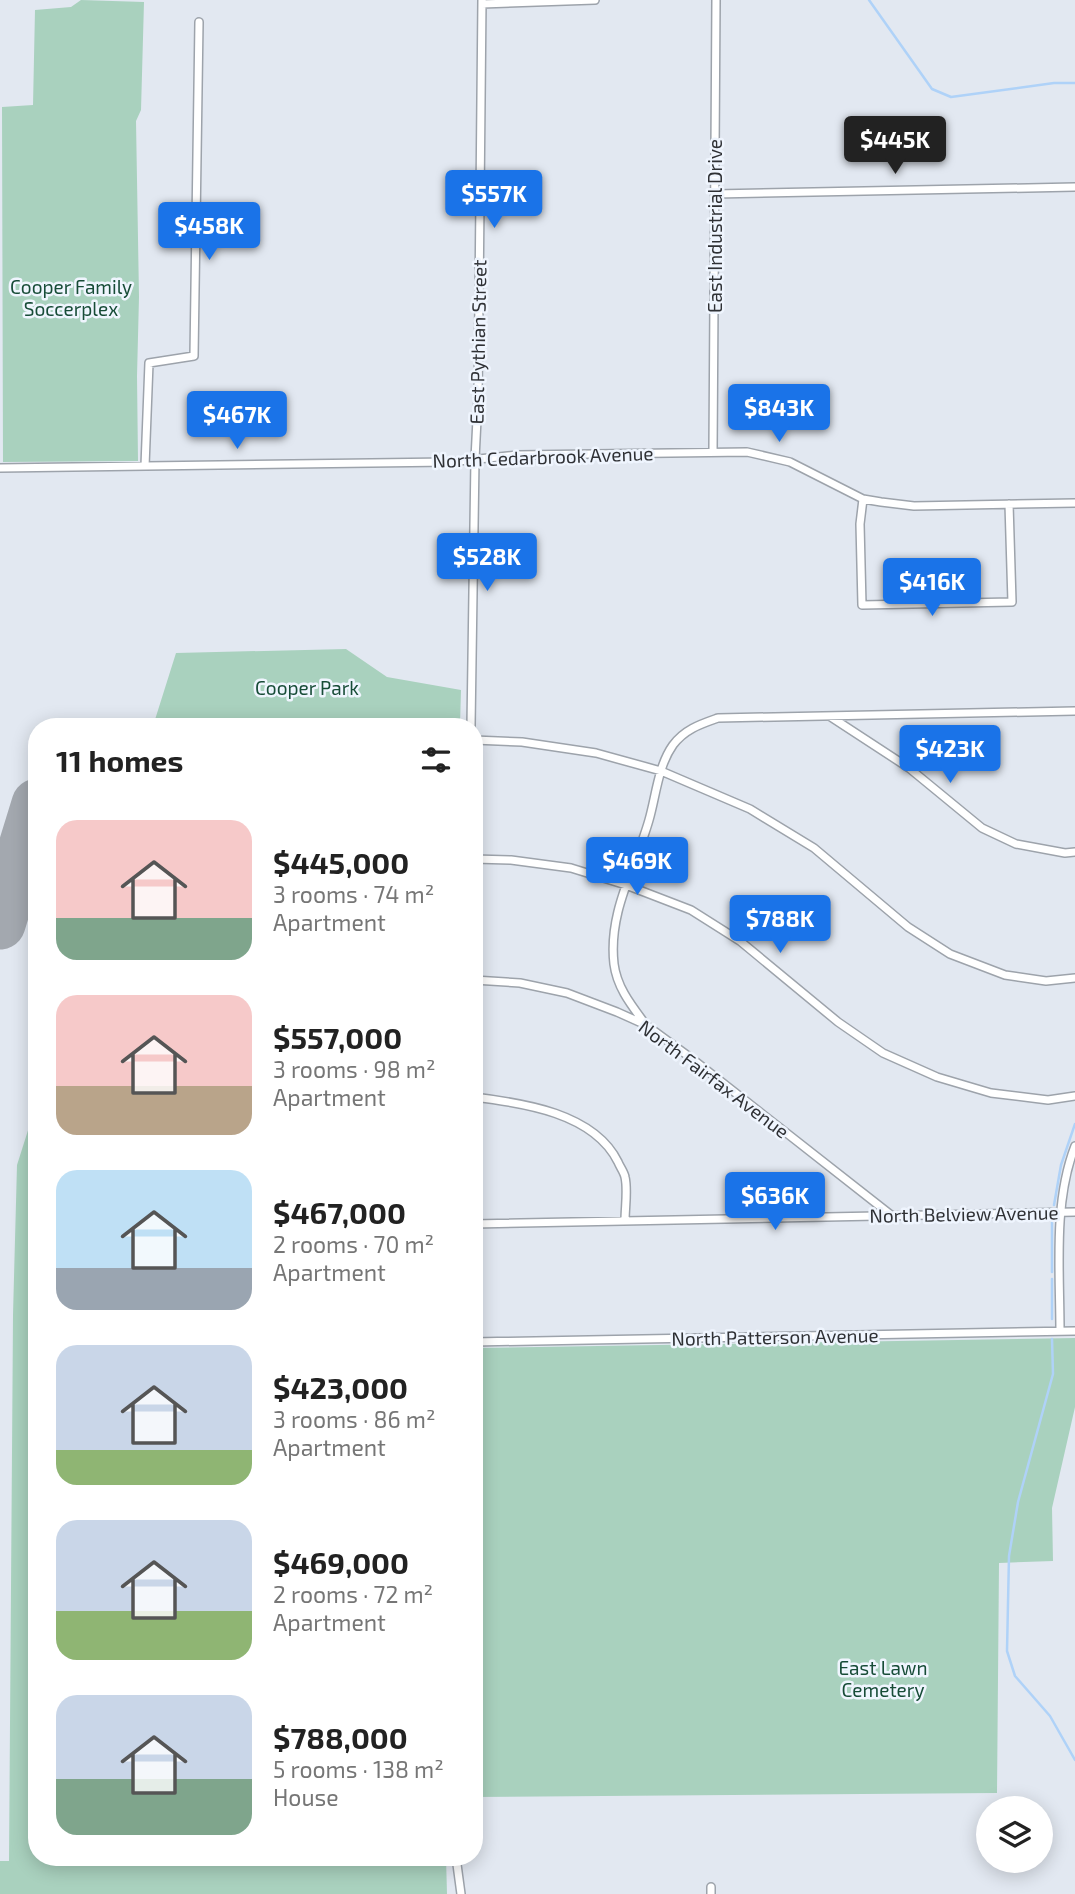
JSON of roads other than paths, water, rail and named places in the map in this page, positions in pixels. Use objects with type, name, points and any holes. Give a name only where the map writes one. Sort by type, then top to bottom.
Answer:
[{"type":"street","points":[[482,2],[595,0]]},
{"type":"street","name":"East Industrial Drive","points":[[713,451],[716,0]]},
{"type":"street","name":"East Pythian Street","points":[[471,718],[482,2]]},
{"type":"street","points":[[145,466],[149,363],[194,356],[199,22]]},
{"type":"street","points":[[715,194],[1075,187]]},
{"type":"street","name":"North Cedarbrook Avenue","points":[[0,468],[449,462],[518,455],[747,452],[785,461],[863,499],[914,506],[1075,503]]},
{"type":"street","points":[[863,499],[860,524],[862,605],[1012,602],[1009,504]]},
{"type":"street","points":[[646,1025],[624,996],[614,966],[614,926],[625,885],[649,822],[661,771],[673,745],[691,727],[718,718],[1075,711]]},
{"type":"street","points":[[831,716],[909,768],[982,828],[1016,844],[1065,853],[1075,852]]},
{"type":"street","points":[[856,733],[860,716]]},
{"type":"street","points":[[483,740],[522,742],[596,753],[661,771],[750,809],[814,848],[908,927],[950,954],[1005,975],[1046,981],[1075,978]]},
{"type":"street","points":[[483,859],[571,868],[691,910],[740,941],[838,1022],[883,1053],[937,1077],[991,1093],[1048,1100],[1075,1097]]},
{"type":"street","name":"North Fairfax Avenue","points":[[483,981],[520,983],[566,993],[646,1025],[892,1215]]},
{"type":"street","points":[[617,1012],[624,996]]},
{"type":"street","points":[[483,1098],[532,1106],[594,1132],[615,1155],[625,1177],[625,1221]]},
{"type":"street","points":[[1060,1331],[1060,1213],[1067,1167],[1075,1146]]},
{"type":"street","name":"North Belview Avenue","points":[[483,1224],[1075,1212]]},
{"type":"street","name":"North Patterson Avenue","points":[[483,1342],[1075,1331]]},
{"type":"street","points":[[457,1866],[461,1894]]},
{"type":"waterway","points":[[869,0],[932,89],[951,97],[1054,83],[1075,83]]},
{"type":"waterway","points":[[1054,1205],[1061,1165],[1075,1124]]},
{"type":"waterway","points":[[1052,1221],[1052,1272]]},
{"type":"waterway","points":[[1052,1279],[1052,1319]]},
{"type":"waterway","points":[[1052,1339],[1053,1374],[1018,1502],[1009,1556],[1007,1651],[1015,1676],[1050,1716],[1075,1760]]},
{"type":"park label","name":"Cooper Family Soccerplex","points":[[71,298]]},
{"type":"park label","name":"Cooper Park","points":[[307,688]]},
{"type":"park label","name":"East Lawn Cemetery","points":[[883,1679]]}]
